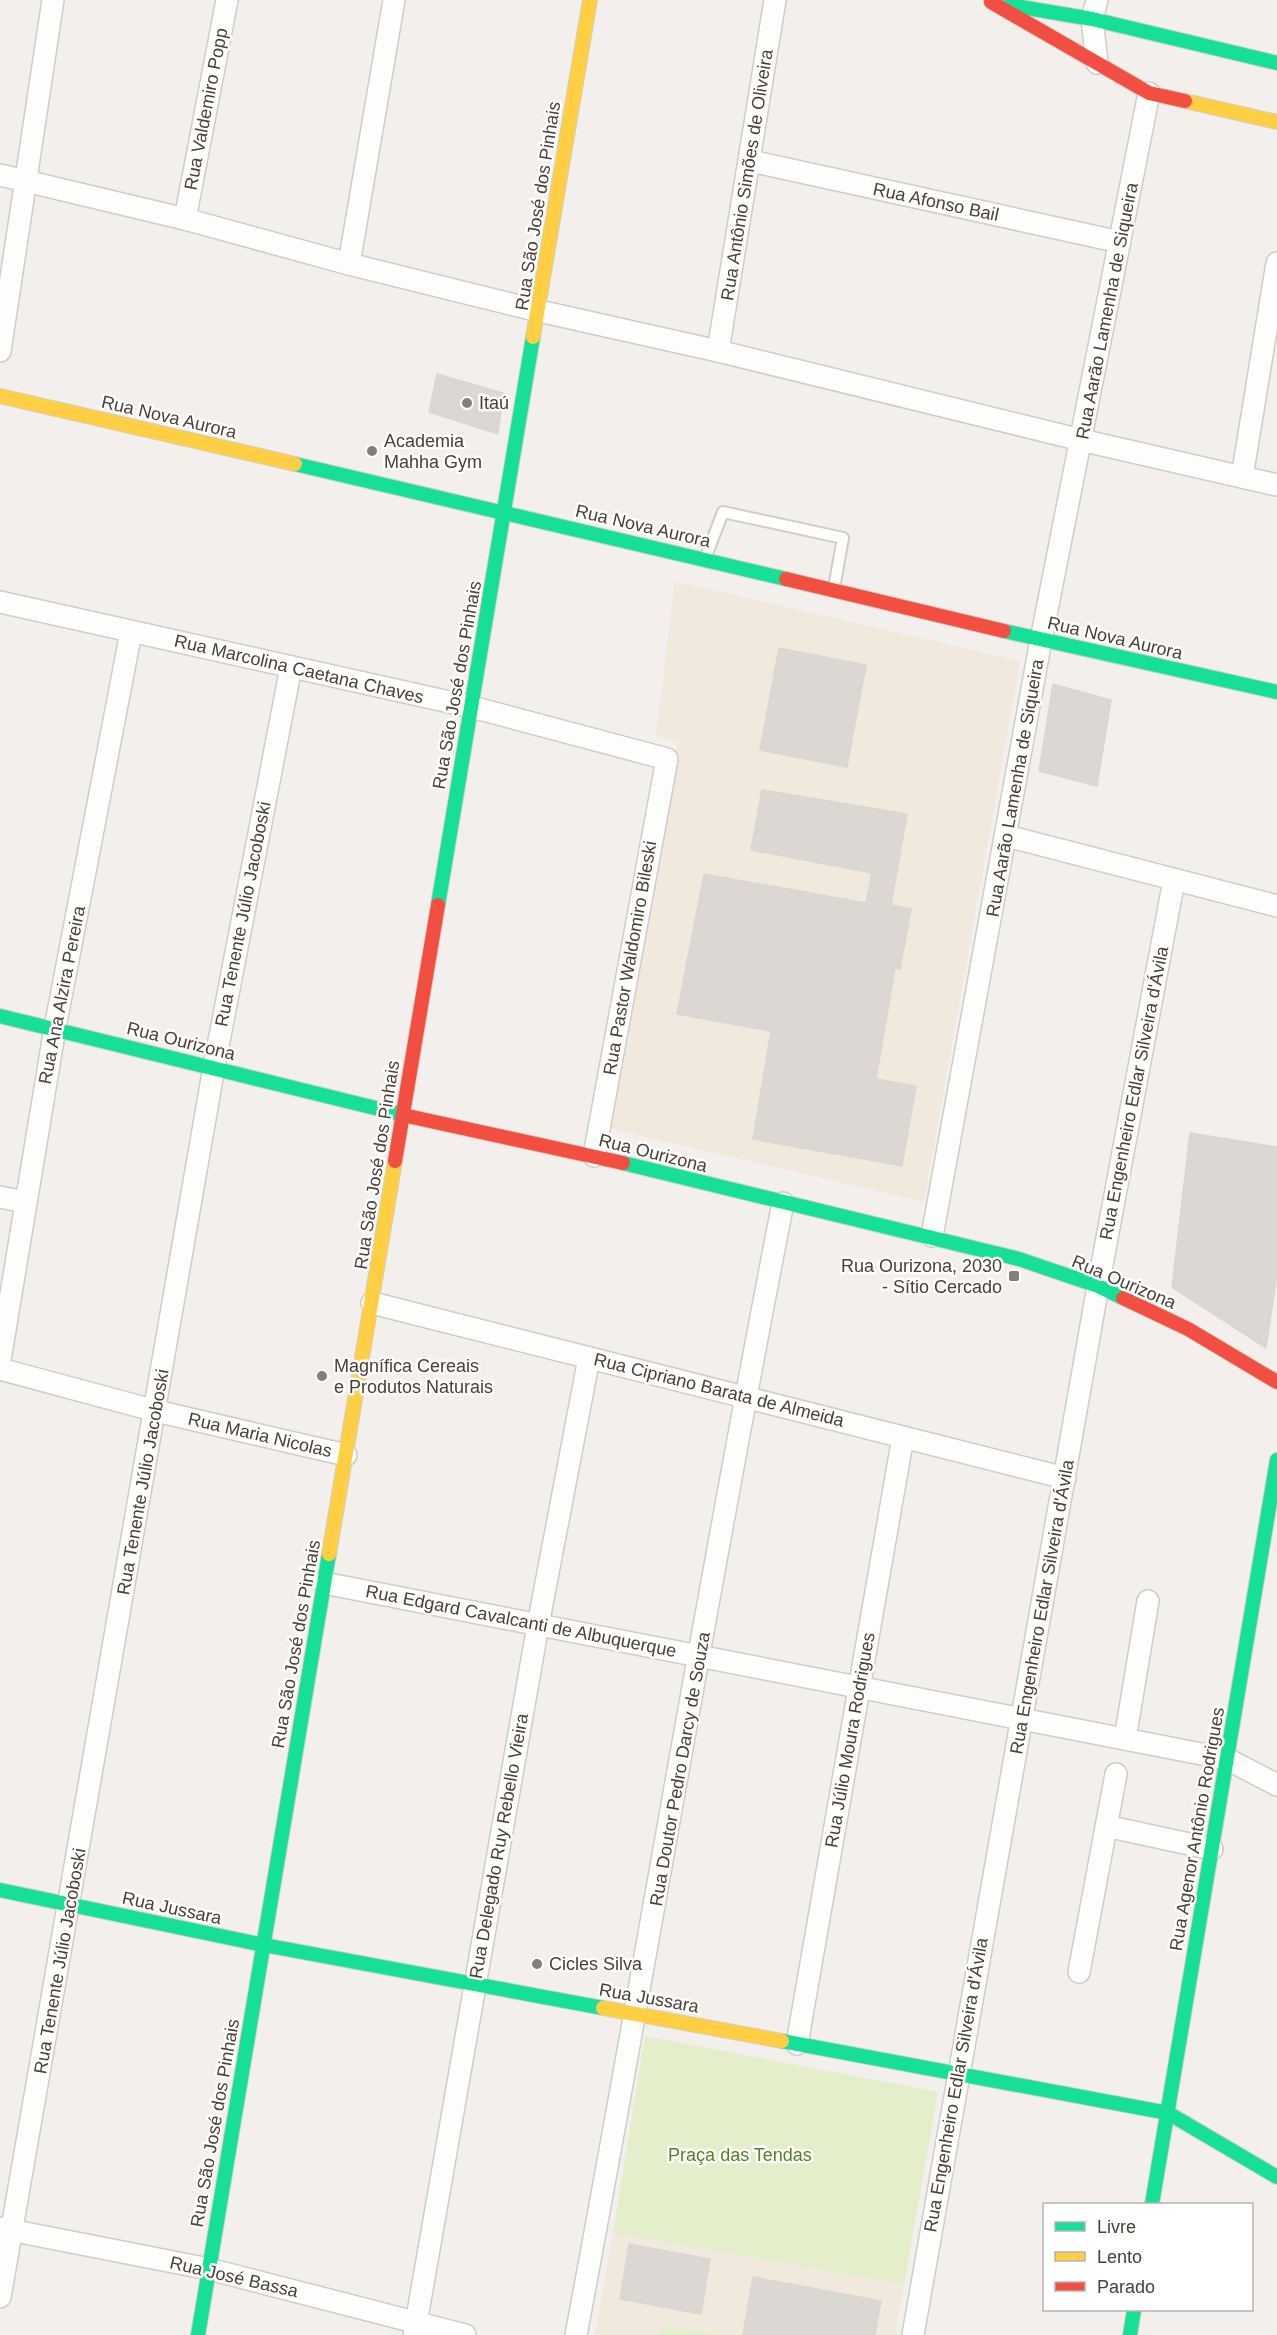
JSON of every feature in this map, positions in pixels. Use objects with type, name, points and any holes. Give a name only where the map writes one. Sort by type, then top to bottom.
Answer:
[{"type":"street","points":[[0,351],[54,0]]},
{"type":"street","name":"Rua Valdemiro Popp","points":[[185,219],[227,0]]},
{"type":"street","points":[[350,264],[394,0]]},
{"type":"street","name":"Rua São José dos Pinhais","points":[[198,2335],[590,0]]},
{"type":"street","name":"Rua Antônio Simões de Oliveira","points":[[718,351],[751,161],[775,0]]},
{"type":"street","points":[[987,1],[1094,10],[1277,63]]},
{"type":"street","points":[[987,1],[1149,93],[1277,122]]},
{"type":"street","points":[[1094,10],[1096,63]]},
{"type":"street","name":"Rua Aarão Lamenha de Siqueira","points":[[932,1236],[1007,836],[1041,640],[1149,93]]},
{"type":"street","name":"Rua Afonso Bail","points":[[751,161],[1120,242]]},
{"type":"street","points":[[0,175],[185,219],[350,264],[539,311],[718,351],[1081,440],[1277,485]]},
{"type":"street","points":[[1242,477],[1277,262]]},
{"type":"street","name":"Rua Nova Aurora","points":[[0,396],[505,512],[1041,640],[1277,692]]},
{"type":"street","name":"Rua Marcolina Caetana Chaves","points":[[0,602],[472,707],[667,759]]},
{"type":"street","name":"Rua Ana Alzira Pereira","points":[[0,1360],[55,1028],[131,632]]},
{"type":"street","name":"Rua Tenente Júlio Jacoboski","points":[[0,2297],[6,2229],[70,1905],[214,1067],[291,667]]},
{"type":"street","name":"Rua Pastor Waldomiro Bileski","points":[[594,1156],[667,759]]},
{"type":"street","points":[[1007,836],[1277,906]]},
{"type":"street","name":"Rua Engenheiro Edlar Silveira d'Ávila","points":[[913,2335],[1098,1286],[1174,880]]},
{"type":"street","name":"Rua Ourizona","points":[[0,1016],[403,1115],[594,1156],[783,1203],[932,1236],[1019,1259],[1098,1286],[1188,1329],[1277,1382]]},
{"type":"street","points":[[0,1197],[25,1202]]},
{"type":"street","name":"Rua Doutor Pedro Darcy de Souza","points":[[576,2335],[637,2014],[745,1397],[783,1203]]},
{"type":"street","name":"Rua Cipriano Barata de Almeida","points":[[372,1303],[1065,1478]]},
{"type":"street","name":"Rua Delegado Ruy Rebello Vieira","points":[[415,2329],[538,1625],[589,1358]]},
{"type":"street","name":"Rua Maria Nicolas","points":[[0,1369],[156,1411],[346,1455]]},
{"type":"street","name":"Rua Júlio Moura Rodrigues","points":[[797,2044],[903,1437]]},
{"type":"street","name":"Rua Agenor Antônio Rodrigues","points":[[1152,2203],[1277,1460]]},
{"type":"street","name":"Rua Edgard Cavalcanti de Albuquerque","points":[[324,1583],[1227,1759],[1277,1785]]},
{"type":"street","points":[[1125,1739],[1148,1601]]},
{"type":"street","points":[[1079,1972],[1116,1774]]},
{"type":"street","points":[[1106,1826],[1212,1849]]},
{"type":"street","name":"Rua Jussara","points":[[0,1890],[264,1945],[1167,2113],[1277,2177]]},
{"type":"street","name":"Rua José Bassa","points":[[6,2229],[209,2269],[415,2329],[465,2335]]},
{"type":"lane","points":[[705,559],[723,512],[843,538],[834,590]]},
{"type":"shaded area","points":[[675,581],[1020,661],[924,1202],[608,1128],[678,742],[656,736]]},
{"type":"shaded area","points":[[613,2233],[904,2284],[895,2335],[595,2335]]},
{"type":"green space","name":"Praça das Tendas","points":[[645,2036],[938,2092],[904,2284],[613,2233]]},
{"type":"green space","points":[[662,2325],[719,2335],[660,2335]]},
{"type":"building","name":"Itaú","points":[[437,374],[503,393],[498,434],[429,412]]},
{"type":"building","points":[[779,648],[866,665],[847,767],[760,750]]},
{"type":"building","points":[[1053,684],[1111,700],[1097,786],[1039,771]]},
{"type":"building","points":[[762,790],[907,814],[891,905],[911,909],[900,969],[895,968],[876,1079],[916,1086],[902,1166],[753,1139],[771,1031],[677,1014],[704,874],[866,903],[872,873],[751,850]]},
{"type":"building","points":[[1190,1133],[1277,1147],[1277,1273],[1266,1348],[1172,1287]]},
{"type":"building","points":[[629,2244],[710,2259],[701,2314],[620,2299]]},
{"type":"building","points":[[753,2277],[881,2301],[875,2335],[743,2335]]},
{"type":"traffic: fast","points":[[1009,5],[1092,19],[1277,63]]},
{"type":"traffic: fast","points":[[438,905],[533,337]]},
{"type":"traffic: fast","points":[[295,464],[786,579]]},
{"type":"traffic: fast","points":[[1004,631],[1277,692]]},
{"type":"traffic: fast","points":[[0,1016],[412,1117]]},
{"type":"traffic: fast","points":[[623,1163],[1019,1259],[1098,1286],[1123,1298]]},
{"type":"traffic: fast","points":[[1152,2203],[1277,1460]]},
{"type":"traffic: fast","points":[[198,2335],[329,1554]]},
{"type":"traffic: fast","points":[[0,1890],[264,1945],[603,2008]]},
{"type":"traffic: fast","points":[[782,2041],[1168,2113],[1277,2177]]},
{"type":"traffic: fast","points":[[1130,2335],[1134,2311]]},
{"type":"traffic: slow","points":[[533,337],[590,0]]},
{"type":"traffic: slow","points":[[1185,101],[1277,122]]},
{"type":"traffic: slow","points":[[0,396],[295,464]]},
{"type":"traffic: slow","points":[[329,1554],[395,1161]]},
{"type":"traffic: slow","points":[[603,2008],[782,2041]]},
{"type":"traffic: jam","points":[[991,2],[1149,93],[1185,101]]},
{"type":"traffic: jam","points":[[786,579],[1004,631]]},
{"type":"traffic: jam","points":[[395,1161],[438,905]]},
{"type":"traffic: jam","points":[[412,1117],[623,1163]]},
{"type":"traffic: jam","points":[[1123,1298],[1188,1329],[1277,1382]]},
{"type":"place","name":"Itaú","points":[[467,403]]},
{"type":"place","name":"Academia Mahha Gym","points":[[372,451]]},
{"type":"place","name":"Rua Ourizona, 2030 - Sítio Cercado","points":[[1014,1276]]},
{"type":"place","name":"Magnífica Cereais e Produtos Naturais","points":[[322,1376]]},
{"type":"place","name":"Cicles Silva","points":[[537,1964]]}]
